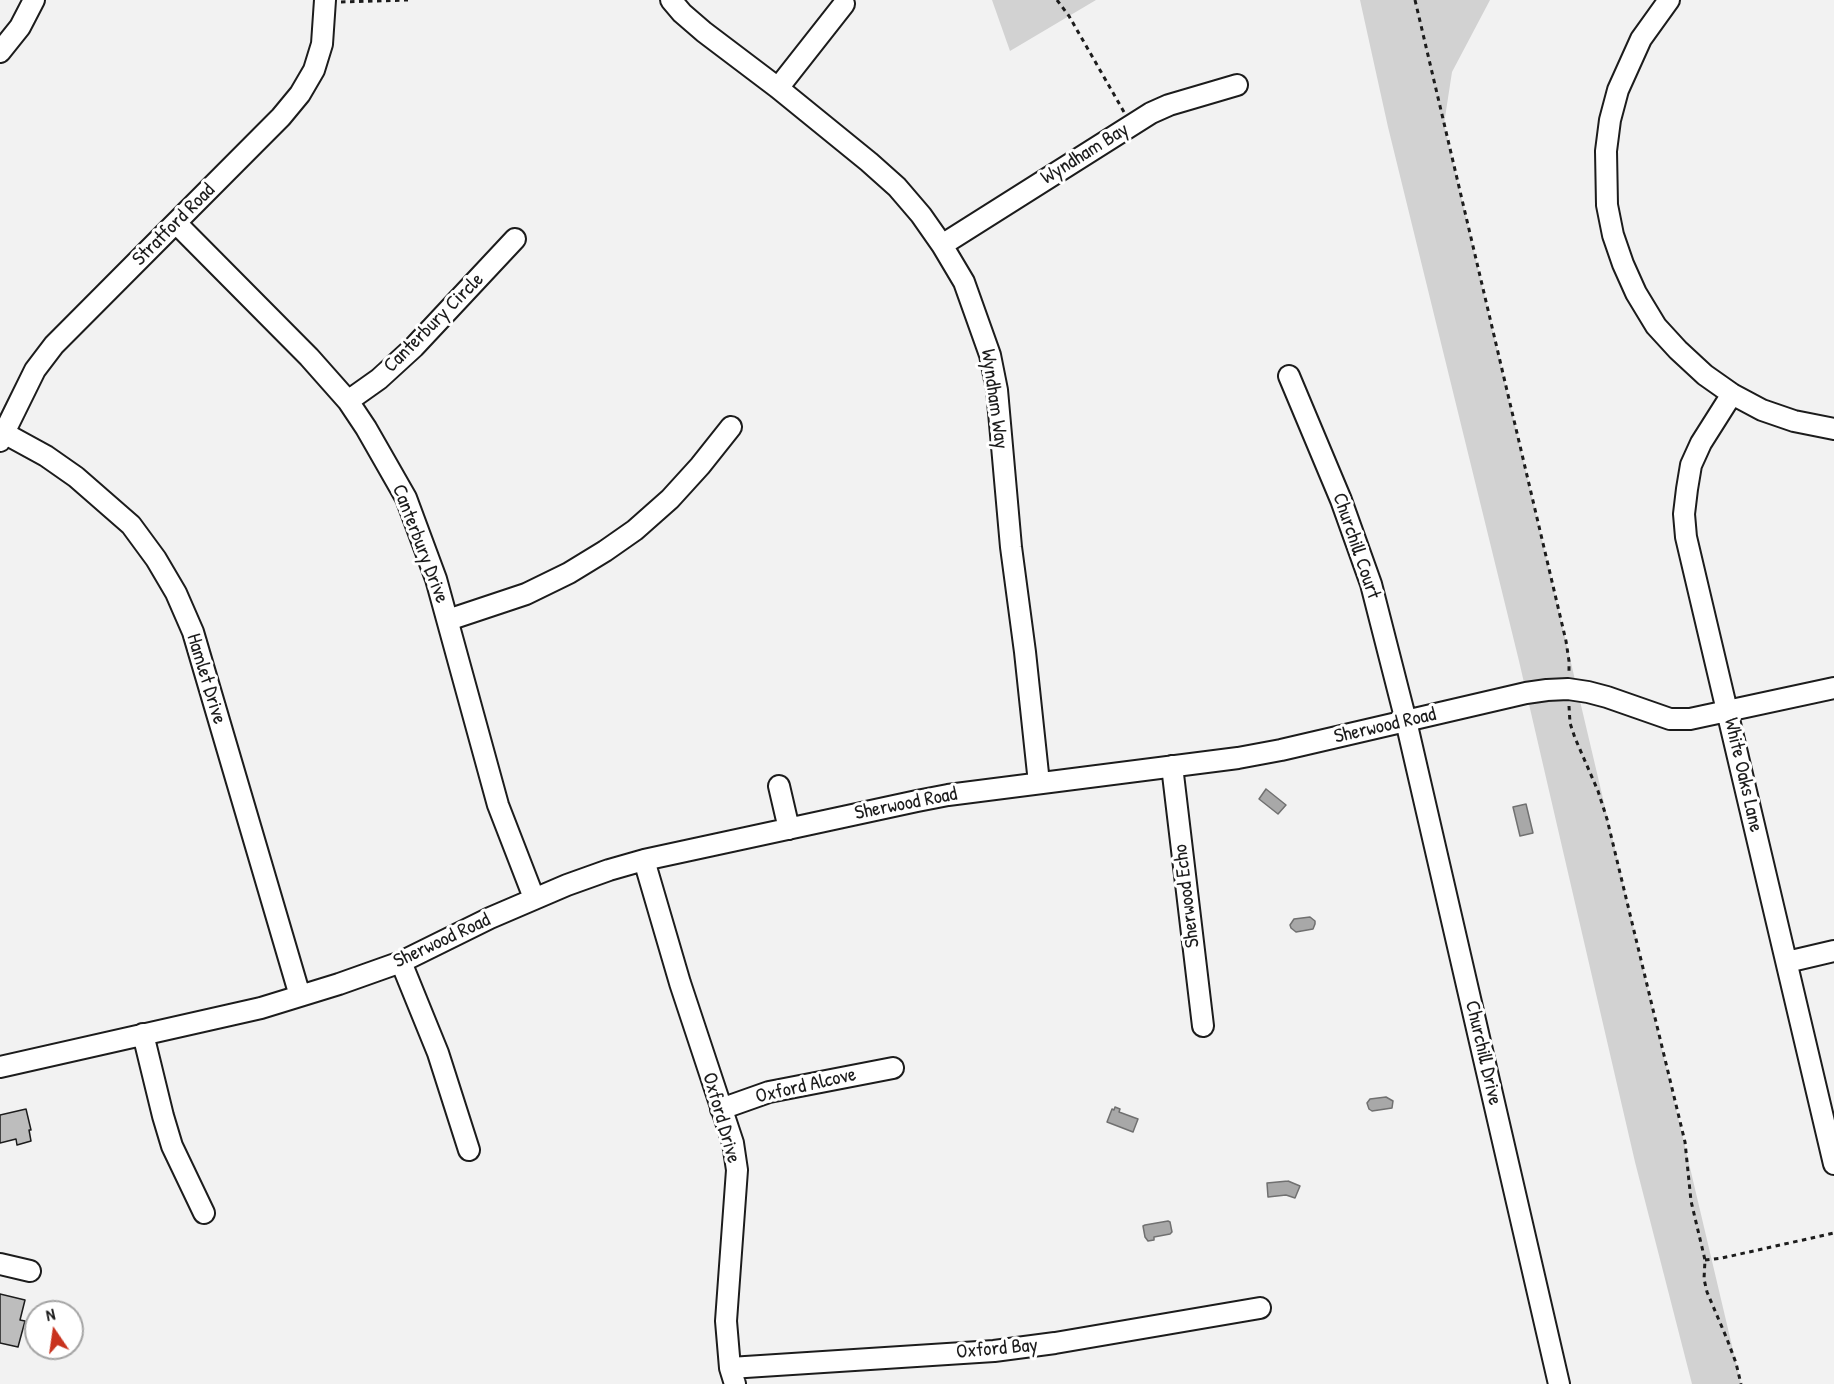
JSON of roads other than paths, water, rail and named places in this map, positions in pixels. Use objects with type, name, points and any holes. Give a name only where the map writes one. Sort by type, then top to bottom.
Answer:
[{"type":"street","points":[[0,52],[20,27],[34,0]]},
{"type":"street","name":"Stratford Road","points":[[2,437],[35,370],[54,345],[281,117],[300,94],[314,70],[322,44],[326,0]]},
{"type":"street","name":"Wyndham Way","points":[[671,0],[704,32],[778,88],[897,187],[942,244],[964,282],[990,354],[997,390],[1011,547],[1039,783]]},
{"type":"street","points":[[1669,0],[1641,39],[1618,90],[1610,120],[1606,151],[1607,206],[1613,235],[1623,264],[1636,293],[1656,326],[1705,375],[1732,394],[1762,410],[1794,421],[1834,429]]},
{"type":"street","points":[[778,88],[844,4]]},
{"type":"street","name":"Wyndham Bay","points":[[942,244],[1131,124],[1169,105],[1237,85]]},
{"type":"street","name":"Canterbury Drive","points":[[176,223],[309,357],[348,402],[366,428],[406,498],[436,579],[495,795],[534,898]]},
{"type":"street","name":"Canterbury Circle","points":[[348,402],[379,379],[414,347],[515,239]]},
{"type":"street","name":"Churchill Court","points":[[1289,376],[1361,554],[1371,584],[1406,721]]},
{"type":"street","name":"White Oaks Lane","points":[[1732,394],[1701,443],[1691,465],[1684,514],[1686,537],[1834,1164]]},
{"type":"street","points":[[448,620],[526,594],[569,573],[635,530],[700,466],[731,427]]},
{"type":"street","name":"Hamlet Drive","points":[[2,437],[46,456],[61,466],[131,525],[156,559],[176,593],[193,632],[300,996]]},
{"type":"street","name":"Sherwood Road","points":[[0,1067],[261,1008],[300,996],[401,962],[534,898],[609,870],[644,860],[948,795],[1238,758],[1526,693],[1568,689],[1607,697],[1670,719],[1690,720],[1834,688]]},
{"type":"street","name":"Churchill Drive","points":[[1406,721],[1559,1384]]},
{"type":"street","name":"Sherwood Echo","points":[[1172,766],[1203,1026]]},
{"type":"street","points":[[779,786],[789,829]]},
{"type":"street","name":"Oxford Drive","points":[[644,860],[680,983],[733,1143],[737,1170],[726,1321],[733,1376]]},
{"type":"street","points":[[1787,962],[1834,951]]},
{"type":"street","points":[[401,962],[438,1053],[469,1150]]},
{"type":"street","points":[[143,1034],[162,1116],[172,1146],[204,1213]]},
{"type":"street","name":"Oxford Alcove","points":[[721,1109],[769,1092],[893,1068]]},
{"type":"street","points":[[0,1264],[30,1272]]},
{"type":"street","name":"Oxford Bay","points":[[733,1376],[994,1351],[1055,1343],[1260,1308]]}]
